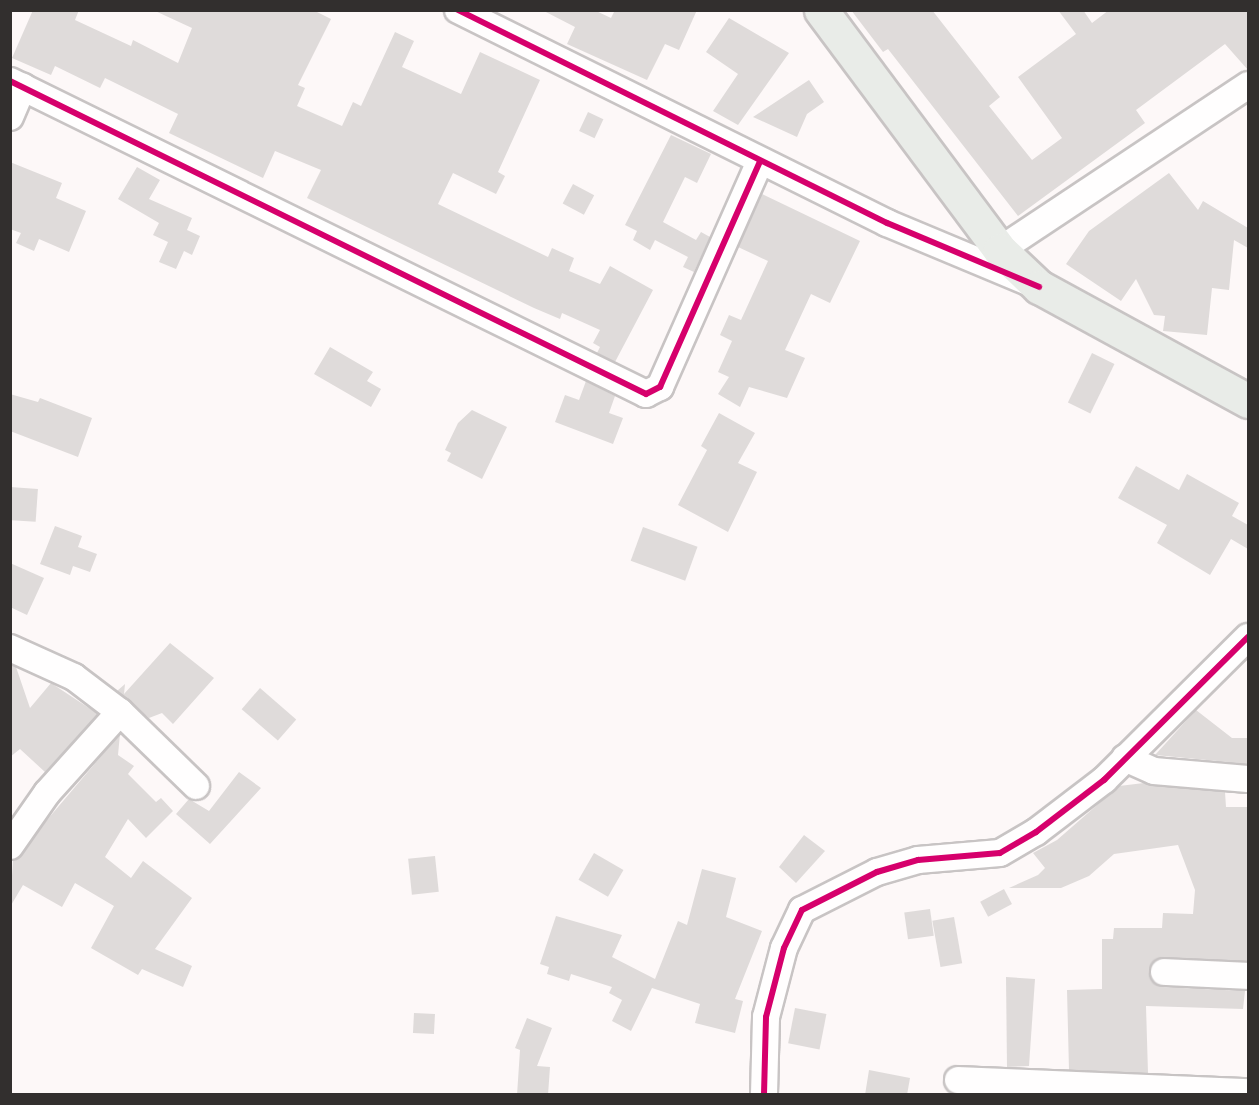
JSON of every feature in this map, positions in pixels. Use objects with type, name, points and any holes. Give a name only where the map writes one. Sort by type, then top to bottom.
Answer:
[{"type":"main road","points":[[820,10],[1000,250],[1039,287],[1248,401]]},
{"type":"street","points":[[458,10],[887,223],[1039,287]]},
{"type":"street","points":[[10,117],[17,84],[646,394],[660,387],[760,161]]},
{"type":"street","points":[[1000,250],[1248,85]]},
{"type":"street","points":[[764,1095],[766,1017],[784,948],[802,910],[829,893],[918,860],[1000,853],[1072,807],[1248,637]]},
{"type":"street","points":[[10,648],[74,677],[120,711],[196,786]]},
{"type":"street","points":[[10,846],[47,793],[120,711]]},
{"type":"street","points":[[1125,758],[1154,771],[1248,779]]},
{"type":"street","points":[[1164,972],[1248,976]]},
{"type":"street","points":[[958,1080],[1248,1092]]},
{"type":"building","points":[[33,10],[79,10],[75,20],[131,46],[133,40],[178,63],[192,28],[153,10],[313,10],[331,19],[298,85],[305,88],[297,106],[342,126],[353,102],[361,106],[395,32],[414,41],[402,67],[461,94],[480,52],[540,80],[498,172],[505,176],[496,194],[453,173],[438,204],[548,257],[552,248],[574,258],[569,271],[600,284],[610,266],[653,290],[615,362],[597,353],[600,347],[593,343],[600,330],[562,313],[560,319],[534,308],[307,198],[321,170],[275,151],[263,178],[169,133],[178,114],[105,78],[100,88],[55,66],[51,75],[12,58]]},
{"type":"building","points":[[542,10],[594,10],[611,18],[615,10],[697,10],[679,50],[665,44],[647,80],[567,44],[575,27]]},
{"type":"building","points":[[851,10],[932,10],[1000,97],[989,106],[1032,160],[1062,138],[1018,77],[1076,34],[1058,10],[1083,10],[1092,23],[1109,10],[1248,10],[1248,70],[1225,44],[1136,110],[1145,123],[1018,216],[888,49],[883,52]]},
{"type":"building","points":[[729,18],[789,53],[738,125],[713,111],[738,74],[706,52]]},
{"type":"building","points":[[809,80],[824,102],[807,114],[797,137],[753,117]]},
{"type":"building","points":[[588,112],[603,119],[595,138],[579,131]]},
{"type":"building","points":[[671,135],[711,154],[697,183],[685,177],[663,222],[696,240],[701,232],[710,237],[694,272],[683,267],[688,257],[655,240],[650,250],[633,240],[637,231],[625,225]]},
{"type":"building","points":[[10,162],[62,183],[56,198],[86,211],[69,252],[39,239],[34,251],[16,243],[21,233],[10,229]]},
{"type":"building","points":[[137,167],[160,180],[149,199],[192,218],[187,230],[200,236],[192,255],[184,251],[176,269],[159,262],[168,242],[153,235],[159,223],[118,199]]},
{"type":"building","points":[[1169,173],[1198,210],[1203,201],[1248,228],[1248,248],[1234,240],[1229,290],[1212,288],[1207,335],[1163,331],[1165,316],[1154,315],[1136,279],[1121,301],[1066,264],[1089,231]]},
{"type":"building","points":[[573,184],[594,195],[584,215],[563,203]]},
{"type":"building","points":[[762,194],[860,241],[830,303],[811,294],[785,350],[805,358],[787,398],[749,387],[740,407],[718,394],[729,377],[718,372],[732,341],[720,335],[729,315],[741,320],[768,261],[738,247]]},
{"type":"building","points":[[330,347],[373,372],[367,381],[381,389],[371,407],[314,374]]},
{"type":"building","points":[[1092,353],[1114,364],[1090,413],[1068,402]]},
{"type":"building","points":[[586,381],[615,396],[609,413],[623,418],[613,444],[555,422],[565,395],[579,400]]},
{"type":"building","points":[[10,394],[38,402],[40,398],[92,418],[78,457],[10,431]]},
{"type":"building","points":[[472,410],[507,427],[482,479],[447,461],[451,453],[445,450],[458,423]]},
{"type":"building","points":[[719,413],[755,433],[738,463],[757,472],[728,532],[678,505],[707,450],[701,446]]},
{"type":"building","points":[[1136,466],[1179,490],[1187,474],[1239,503],[1232,516],[1248,525],[1248,549],[1231,539],[1210,575],[1157,543],[1167,525],[1118,498]]},
{"type":"building","points":[[10,487],[38,489],[36,522],[10,520]]},
{"type":"building","points":[[55,526],[82,536],[78,547],[97,554],[90,572],[73,566],[70,575],[40,564]]},
{"type":"building","points":[[643,527],[698,547],[685,581],[631,561]]},
{"type":"building","points":[[10,563],[44,578],[27,615],[10,607]]},
{"type":"building","points":[[170,643],[214,678],[173,724],[162,713],[149,718],[117,691],[125,684],[124,694]]},
{"type":"building","points":[[10,665],[16,667],[30,708],[51,683],[98,714],[45,772],[20,749],[10,757]]},
{"type":"building","points":[[260,688],[296,719],[278,741],[242,709]]},
{"type":"building","points":[[1196,710],[1232,738],[1248,738],[1248,764],[1155,755]]},
{"type":"building","points":[[120,734],[118,755],[134,766],[128,774],[156,802],[161,798],[173,811],[146,838],[128,819],[105,857],[131,878],[143,861],[192,898],[155,949],[192,966],[183,987],[142,969],[138,975],[91,948],[114,906],[75,883],[62,907],[23,885],[10,907],[13,860]]},
{"type":"building","points":[[239,772],[261,788],[210,844],[176,814],[189,799],[209,811]]},
{"type":"building","points":[[1144,783],[1225,792],[1226,807],[1248,807],[1248,961],[1164,957],[1152,963],[1149,972],[1155,984],[1163,987],[1245,991],[1243,1009],[1146,1006],[1148,1073],[1069,1070],[1067,990],[1102,989],[1102,939],[1113,939],[1114,928],[1162,928],[1163,913],[1193,914],[1195,890],[1178,845],[1114,854],[1089,876],[1061,888],[1009,888],[1038,875],[1045,868],[1033,853],[1057,840],[1119,786]]},
{"type":"building","points":[[804,835],[825,851],[796,883],[779,867]]},
{"type":"building","points":[[594,853],[623,870],[608,897],[578,880]]},
{"type":"building","points":[[435,856],[439,892],[412,895],[408,859]]},
{"type":"building","points":[[702,869],[736,878],[726,917],[762,931],[735,999],[743,1001],[735,1033],[695,1023],[700,1004],[652,988],[631,1031],[612,1021],[622,1000],[609,993],[612,987],[571,974],[569,981],[547,974],[549,967],[540,964],[556,916],[622,935],[612,957],[655,979],[678,921],[687,925]]},
{"type":"building","points":[[1004,889],[1012,904],[988,917],[980,902]]},
{"type":"building","points":[[930,909],[934,936],[908,939],[904,913]]},
{"type":"building","points":[[954,917],[962,963],[940,967],[932,921]]},
{"type":"building","points":[[1006,977],[1035,979],[1029,1066],[1007,1067]]},
{"type":"building","points":[[795,1008],[826,1014],[820,1049],[788,1043]]},
{"type":"building","points":[[414,1013],[435,1014],[434,1034],[413,1033]]},
{"type":"building","points":[[527,1018],[552,1028],[537,1066],[550,1067],[548,1095],[517,1095],[520,1050],[515,1048]]},
{"type":"building","points":[[869,1070],[910,1078],[907,1095],[865,1095]]},
{"type":"cycle path","points":[[458,10],[887,223],[1039,287]]},
{"type":"cycle path","points":[[10,81],[646,394],[660,387],[760,161]]},
{"type":"cycle path","points":[[764,1094],[766,1017],[784,948],[802,910],[877,872],[918,860],[1000,853],[1036,832],[1104,780],[1248,637]]}]
